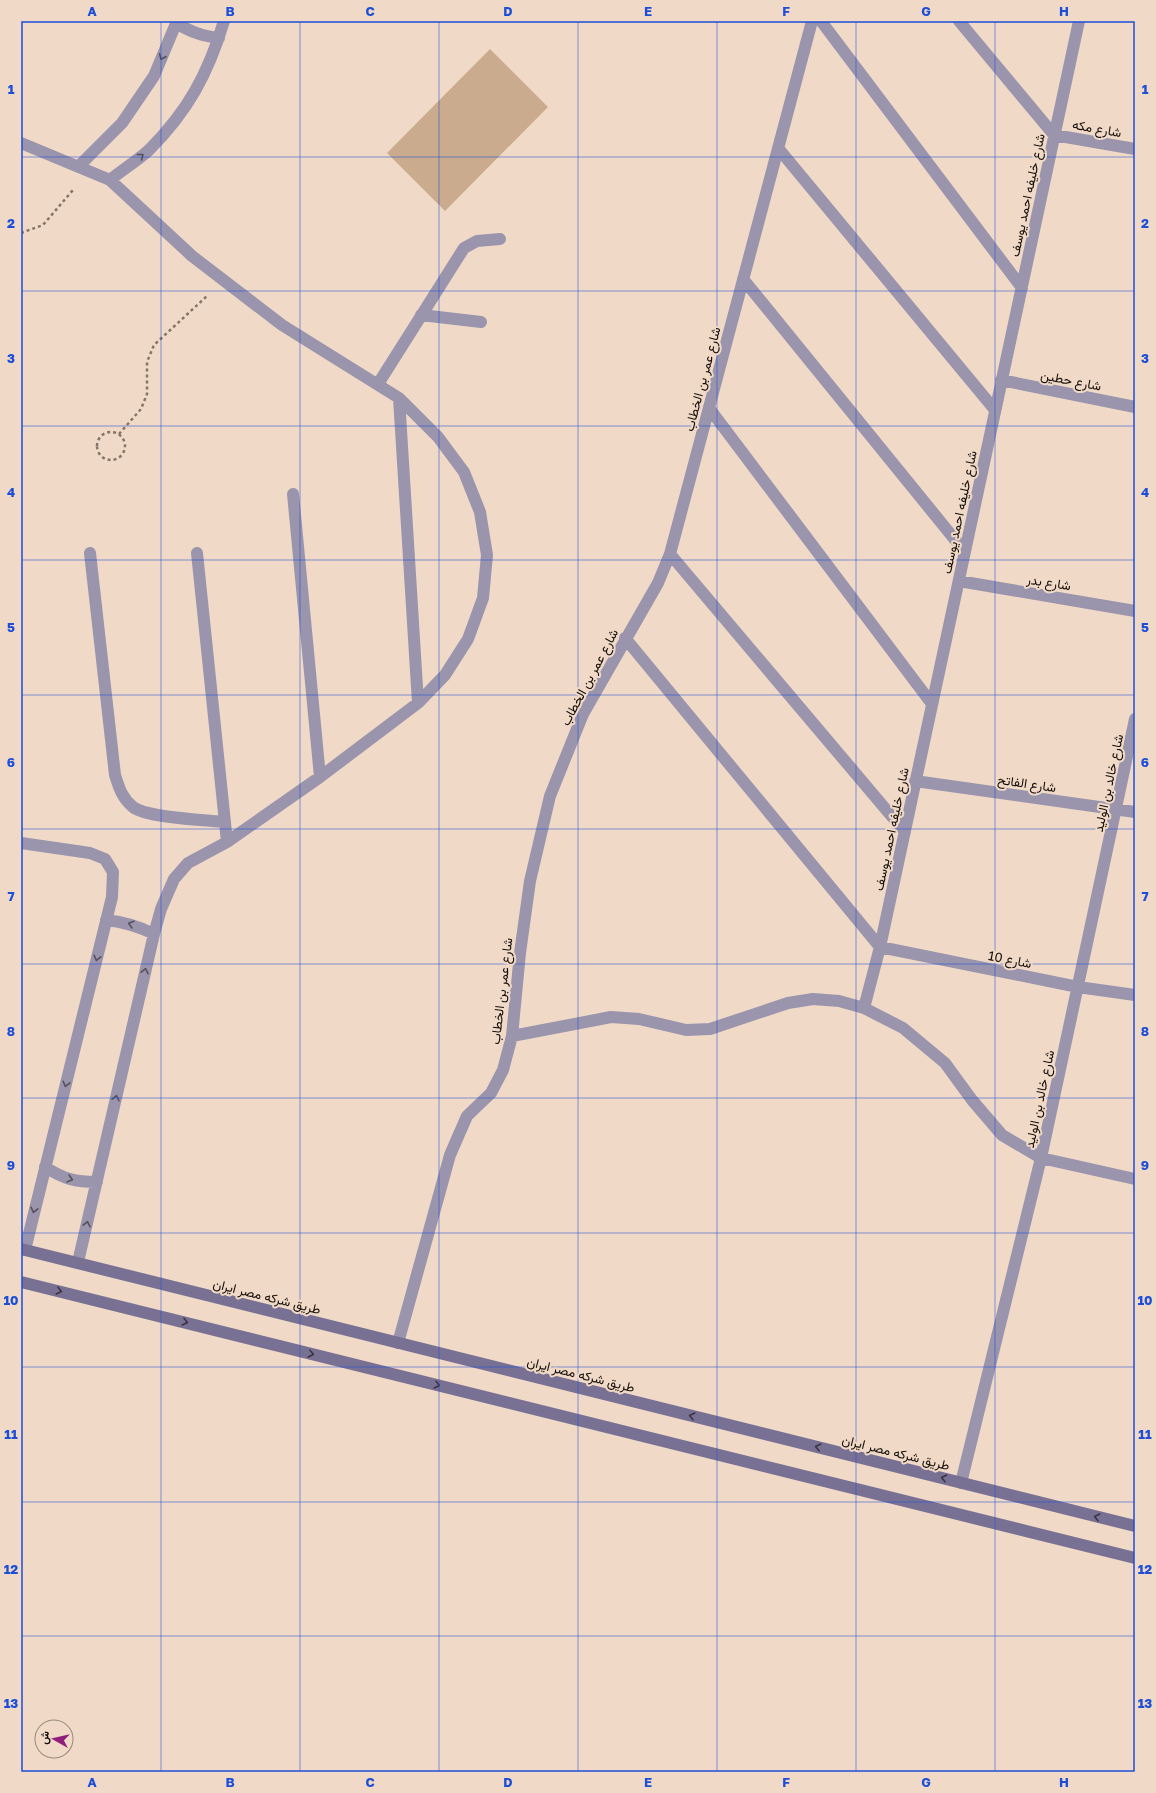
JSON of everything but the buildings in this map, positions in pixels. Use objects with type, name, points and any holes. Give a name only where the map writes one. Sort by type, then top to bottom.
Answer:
[{"type":"main road","name":"طريق شركه مصر ايران","points":[[23,1249],[1135,1526]]},
{"type":"main road","points":[[21,1282],[1135,1558]]},
{"type":"street","points":[[110,180],[148,151],[178,118],[202,80],[219,38],[224,21]]},
{"type":"street","name":"شارع عمر بن الخطاب","points":[[398,1343],[450,1155],[467,1116],[491,1093],[503,1070],[512,1036],[520,952],[530,881],[550,796],[582,714],[658,583],[670,554],[812,21]]},
{"type":"street","points":[[821,21],[1022,288]]},
{"type":"street","points":[[959,21],[1054,135]]},
{"type":"street","name":"شارع خليفه احمد يوسف","points":[[864,1008],[880,947],[905,832],[1078,21]]},
{"type":"street","points":[[84,169],[122,124],[154,76],[177,22],[189,32],[219,38]]},
{"type":"street","name":"شارع مكه","points":[[1054,135],[1135,149]]},
{"type":"street","points":[[21,143],[110,180],[192,256],[282,325],[399,398],[438,437],[464,472],[480,512],[487,555],[483,598],[468,639],[445,675],[418,703],[320,777],[227,842],[188,863],[174,879],[161,909],[154,934],[78,1262]]},
{"type":"street","points":[[778,148],[995,410]]},
{"type":"street","points":[[378,384],[464,248],[477,241],[500,239]]},
{"type":"street","points":[[743,279],[965,552]]},
{"type":"street","points":[[421,315],[481,322]]},
{"type":"street","name":"شارع حطين","points":[[1002,380],[1135,407]]},
{"type":"street","points":[[399,398],[418,703]]},
{"type":"street","points":[[710,408],[932,704]]},
{"type":"street","points":[[293,494],[320,777]]},
{"type":"street","points":[[90,553],[115,775],[121,794],[134,808],[153,814],[225,822]]},
{"type":"street","points":[[197,553],[227,842]]},
{"type":"street","points":[[670,554],[905,832]]},
{"type":"street","name":"شارع بدر","points":[[958,581],[1135,611]]},
{"type":"street","points":[[625,638],[880,947]]},
{"type":"street","name":"شارع خالد بن الوليد","points":[[961,1483],[1041,1158],[1135,719]]},
{"type":"street","name":"شارع الفاتح","points":[[915,781],[1135,812]]},
{"type":"street","points":[[21,843],[90,853],[105,859],[113,872],[112,897],[45,1168],[23,1249]]},
{"type":"street","points":[[106,920],[134,925],[154,934]]},
{"type":"street","name":"شارع 10","points":[[880,947],[1078,987],[1135,995]]},
{"type":"street","points":[[512,1036],[611,1016],[639,1019],[686,1030],[710,1029],[788,1003],[813,999],[839,1001],[864,1008],[903,1028],[945,1062],[972,1100],[1002,1135],[1041,1158],[1135,1179]]},
{"type":"street","points":[[45,1168],[60,1177],[78,1182],[97,1182]]},
{"type":"path","points":[[21,233],[43,225],[84,169]]},
{"type":"path","points":[[119,434],[141,409],[144,402],[147,394],[147,362],[154,345],[224,281]]},
{"type":"path","points":[[108,432],[119,434],[125,444],[123,455],[113,461],[102,458],[96,449],[98,438],[108,432]]},
{"type":"shaded area","points":[[490,49],[548,107],[445,211],[387,153]]}]
